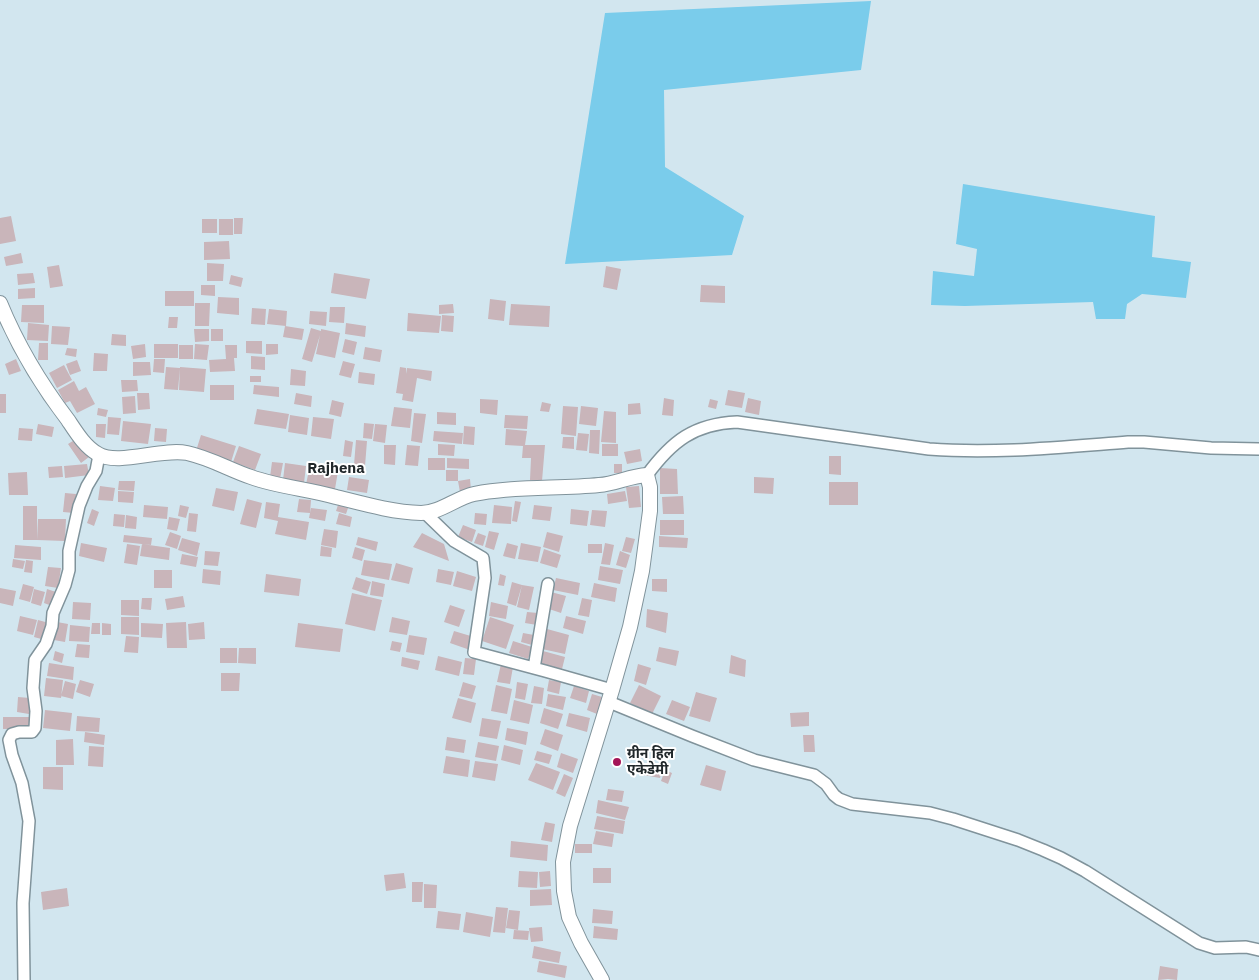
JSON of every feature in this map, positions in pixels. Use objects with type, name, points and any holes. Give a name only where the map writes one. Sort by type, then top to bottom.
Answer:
[{"type":"street","points":[[0,303],[32,370],[48,395],[84,441],[99,455],[106,458],[120,458],[167,452],[187,453],[262,481],[376,507],[424,513],[475,494],[601,485],[634,476],[647,475],[662,455],[686,436],[708,426],[722,423],[738,422],[951,451],[1032,449],[1128,442],[1211,448],[1259,449]]},
{"type":"street","points":[[24,980],[23,903],[29,820],[22,782],[12,755],[9,740],[12,734],[32,732],[35,728],[36,711],[33,688],[35,660],[46,644],[52,626],[53,613],[65,585],[69,570],[69,550],[79,506],[87,486],[96,471],[99,455]]},
{"type":"street","points":[[602,980],[580,943],[569,917],[564,890],[563,862],[570,826],[630,628],[642,571],[650,511],[650,488],[647,475]]},
{"type":"street","points":[[424,513],[454,541],[483,558],[485,578],[474,652],[534,668],[610,696],[706,742],[754,760],[814,775],[844,802],[930,813],[1018,840],[1062,858],[1085,871],[1199,943],[1214,948],[1246,947],[1259,950]]},
{"type":"street","points":[[534,668],[548,584]]},
{"type":"shaded area","points":[[871,1],[861,70],[664,90],[665,167],[744,216],[732,255],[565,264],[605,13]]},
{"type":"shaded area","points":[[963,184],[1155,216],[1152,257],[1191,262],[1186,298],[1142,294],[1127,304],[1125,319],[1096,319],[1093,302],[965,306],[931,305],[933,271],[974,276],[977,249],[956,244]]},
{"type":"building","points":[[11,216],[16,241],[0,244],[0,218]]},
{"type":"building","points":[[234,218],[243,218],[242,234],[234,234]]},
{"type":"building","points":[[202,219],[217,219],[217,233],[202,233]]},
{"type":"building","points":[[219,219],[233,219],[233,235],[219,235]]},
{"type":"building","points":[[229,241],[230,259],[204,260],[204,242]]},
{"type":"building","points":[[21,253],[23,263],[6,266],[4,257]]},
{"type":"building","points":[[207,263],[224,264],[223,281],[207,281]]},
{"type":"building","points":[[59,265],[63,286],[50,288],[47,267]]},
{"type":"building","points":[[606,266],[621,269],[617,290],[603,287]]},
{"type":"building","points":[[33,273],[35,283],[18,285],[17,274]]},
{"type":"building","points":[[334,273],[370,279],[366,299],[331,293]]},
{"type":"building","points":[[231,275],[243,278],[241,287],[229,284]]},
{"type":"building","points":[[201,285],[215,285],[215,296],[201,295]]},
{"type":"building","points":[[701,285],[725,286],[725,303],[700,302]]},
{"type":"building","points":[[35,288],[35,298],[18,299],[18,289]]},
{"type":"building","points":[[165,291],[194,291],[194,306],[165,306]]},
{"type":"building","points":[[218,297],[239,298],[239,315],[217,313]]},
{"type":"building","points":[[490,299],[506,301],[504,321],[488,319]]},
{"type":"building","points":[[195,303],[210,303],[209,326],[195,326]]},
{"type":"building","points":[[453,304],[454,313],[439,314],[439,305]]},
{"type":"building","points":[[511,304],[550,306],[549,327],[509,325]]},
{"type":"building","points":[[22,305],[44,305],[44,323],[21,322]]},
{"type":"building","points":[[330,307],[345,307],[344,323],[329,322]]},
{"type":"building","points":[[252,308],[266,309],[265,325],[251,324]]},
{"type":"building","points":[[269,309],[287,311],[286,326],[267,324]]},
{"type":"building","points":[[310,311],[327,312],[326,326],[309,324]]},
{"type":"building","points":[[408,313],[441,316],[439,333],[407,331]]},
{"type":"building","points":[[442,315],[454,316],[453,332],[441,331]]},
{"type":"building","points":[[169,317],[178,317],[177,328],[168,328]]},
{"type":"building","points":[[28,323],[49,325],[48,341],[27,340]]},
{"type":"building","points":[[346,323],[366,326],[365,337],[345,334]]},
{"type":"building","points":[[52,326],[70,327],[68,345],[51,344]]},
{"type":"building","points":[[285,326],[304,329],[302,340],[283,337]]},
{"type":"building","points":[[311,328],[340,333],[335,358],[316,354],[320,335],[312,362],[302,359]]},
{"type":"building","points":[[194,329],[209,329],[209,341],[195,342]]},
{"type":"building","points":[[211,329],[223,329],[223,341],[211,341]]},
{"type":"building","points":[[112,334],[126,335],[126,346],[111,345]]},
{"type":"building","points":[[345,339],[357,342],[354,355],[342,352]]},
{"type":"building","points":[[246,341],[262,341],[262,354],[246,353]]},
{"type":"building","points":[[39,343],[48,343],[48,360],[38,360]]},
{"type":"building","points":[[145,344],[146,357],[133,359],[131,346]]},
{"type":"building","points":[[154,344],[178,344],[178,358],[154,358]]},
{"type":"building","points":[[195,344],[209,345],[207,360],[194,359]]},
{"type":"building","points":[[266,344],[278,344],[278,354],[266,355]]},
{"type":"building","points":[[179,345],[193,345],[193,359],[179,359]]},
{"type":"building","points":[[225,345],[237,345],[237,358],[234,358],[235,371],[210,372],[209,360],[226,359]]},
{"type":"building","points":[[365,347],[382,350],[380,362],[363,359]]},
{"type":"building","points":[[67,348],[77,349],[76,357],[65,355]]},
{"type":"building","points":[[94,353],[108,354],[107,371],[93,371]]},
{"type":"building","points":[[251,356],[265,357],[265,370],[251,369]]},
{"type":"building","points":[[16,359],[21,371],[9,375],[5,364]]},
{"type":"building","points":[[154,359],[165,359],[164,373],[153,372]]},
{"type":"building","points":[[77,360],[81,371],[70,375],[66,364]]},
{"type":"building","points":[[343,361],[355,364],[351,378],[339,375]]},
{"type":"building","points":[[133,362],[150,362],[151,375],[133,376]]},
{"type":"building","points":[[64,365],[72,380],[57,388],[49,373]]},
{"type":"building","points":[[166,367],[180,368],[178,390],[164,389]]},
{"type":"building","points":[[180,367],[206,369],[204,392],[179,390]]},
{"type":"building","points":[[400,367],[406,368],[406,374],[407,368],[432,371],[431,381],[417,378],[413,402],[402,400],[403,394],[396,393]]},
{"type":"building","points":[[291,369],[306,371],[305,386],[290,385]]},
{"type":"building","points":[[359,372],[375,374],[374,385],[358,383]]},
{"type":"building","points":[[250,376],[261,376],[261,382],[250,382]]},
{"type":"building","points":[[121,380],[137,380],[138,391],[122,392]]},
{"type":"building","points":[[74,381],[79,391],[86,387],[95,404],[77,413],[70,401],[65,403],[58,390]]},
{"type":"building","points":[[210,385],[234,385],[234,400],[210,400]]},
{"type":"building","points":[[254,385],[279,387],[279,397],[253,394]]},
{"type":"building","points":[[728,390],[745,393],[742,408],[725,405]]},
{"type":"building","points":[[137,393],[149,393],[150,409],[138,410]]},
{"type":"building","points":[[296,393],[312,396],[311,407],[294,404]]},
{"type":"building","points":[[0,394],[6,394],[6,413],[0,413]]},
{"type":"building","points":[[135,396],[136,413],[123,414],[122,397]]},
{"type":"building","points":[[664,398],[674,400],[673,416],[662,415]]},
{"type":"building","points":[[748,398],[761,401],[759,415],[745,412]]},
{"type":"building","points":[[480,399],[498,400],[497,415],[480,413]]},
{"type":"building","points":[[710,399],[718,401],[716,409],[708,407]]},
{"type":"building","points":[[332,400],[344,403],[341,417],[329,414]]},
{"type":"building","points":[[542,402],[551,404],[549,412],[540,411]]},
{"type":"building","points":[[640,403],[641,414],[628,415],[628,404]]},
{"type":"building","points":[[563,406],[578,407],[576,436],[561,434]]},
{"type":"building","points":[[581,406],[598,408],[596,426],[579,424]]},
{"type":"building","points":[[394,407],[412,409],[410,428],[391,426]]},
{"type":"building","points":[[98,408],[108,410],[106,417],[97,415]]},
{"type":"building","points":[[257,409],[289,414],[286,429],[254,424]]},
{"type":"building","points":[[604,411],[616,412],[616,443],[601,442]]},
{"type":"building","points":[[437,412],[456,413],[456,425],[437,424]]},
{"type":"building","points":[[414,413],[426,414],[422,443],[411,441]]},
{"type":"building","points":[[290,415],[309,418],[307,435],[288,432]]},
{"type":"building","points":[[505,415],[528,416],[527,429],[504,428]]},
{"type":"building","points":[[108,417],[121,418],[119,435],[107,434]]},
{"type":"building","points":[[313,417],[334,419],[331,439],[311,436]]},
{"type":"building","points":[[123,421],[151,424],[148,444],[121,441]]},
{"type":"building","points":[[364,423],[374,424],[372,439],[363,438]]},
{"type":"building","points":[[38,424],[54,427],[52,437],[36,434]]},
{"type":"building","points":[[96,424],[106,424],[105,438],[96,437]]},
{"type":"building","points":[[375,424],[387,425],[385,443],[373,441]]},
{"type":"building","points":[[464,426],[475,427],[474,445],[463,444]]},
{"type":"building","points":[[19,428],[33,429],[32,441],[18,440]]},
{"type":"building","points":[[155,428],[167,429],[166,442],[154,441]]},
{"type":"building","points":[[506,429],[527,431],[525,445],[545,445],[542,481],[530,480],[531,458],[522,458],[523,446],[505,445]]},
{"type":"building","points":[[590,430],[600,430],[599,454],[589,453]]},
{"type":"building","points":[[434,431],[463,433],[462,444],[433,441]]},
{"type":"building","points":[[578,433],[589,434],[587,451],[576,450]]},
{"type":"building","points":[[201,435],[236,446],[231,462],[196,451]]},
{"type":"building","points":[[563,437],[574,437],[574,449],[562,448]]},
{"type":"building","points":[[76,439],[89,457],[81,463],[68,444]]},
{"type":"building","points":[[345,440],[353,442],[351,457],[343,456]]},
{"type":"building","points":[[356,440],[367,441],[365,466],[354,465]]},
{"type":"building","points":[[438,444],[455,445],[454,456],[438,455]]},
{"type":"building","points":[[602,444],[618,444],[618,456],[602,456]]},
{"type":"building","points":[[384,445],[396,445],[395,465],[384,464]]},
{"type":"building","points":[[407,445],[420,446],[418,466],[405,465]]},
{"type":"building","points":[[239,446],[261,454],[255,470],[233,462]]},
{"type":"building","points":[[640,449],[642,461],[627,464],[624,452]]},
{"type":"building","points":[[829,456],[841,456],[841,475],[829,474]]},
{"type":"building","points":[[428,458],[445,458],[445,470],[428,470]]},
{"type":"building","points":[[447,458],[469,459],[469,469],[447,468]]},
{"type":"building","points":[[272,462],[283,463],[280,479],[270,477]]},
{"type":"building","points":[[285,463],[306,466],[304,483],[283,480]]},
{"type":"building","points":[[87,464],[89,475],[65,478],[64,466]]},
{"type":"building","points":[[614,464],[622,464],[622,473],[614,473]]},
{"type":"building","points":[[62,466],[63,477],[49,478],[48,467]]},
{"type":"building","points":[[310,466],[338,471],[335,489],[306,484]]},
{"type":"building","points":[[660,468],[677,469],[678,494],[660,494]]},
{"type":"building","points":[[446,470],[458,470],[458,481],[446,481]]},
{"type":"building","points":[[27,472],[28,495],[9,495],[8,473]]},
{"type":"building","points":[[349,477],[369,480],[367,493],[347,490]]},
{"type":"building","points":[[754,477],[774,478],[773,494],[754,493]]},
{"type":"building","points":[[470,479],[471,490],[460,492],[458,481]]},
{"type":"building","points":[[119,481],[135,481],[134,491],[118,490]]},
{"type":"building","points":[[829,482],[858,482],[858,505],[829,505]]},
{"type":"building","points":[[100,486],[115,488],[113,501],[98,500]]},
{"type":"building","points":[[639,486],[641,507],[629,508],[626,487]]},
{"type":"building","points":[[216,488],[238,492],[234,511],[212,506]]},
{"type":"building","points":[[118,491],[134,492],[133,503],[118,502]]},
{"type":"building","points":[[625,491],[627,501],[608,504],[607,494]]},
{"type":"building","points":[[65,493],[76,494],[74,513],[63,512]]},
{"type":"building","points":[[683,496],[684,514],[663,514],[662,497]]},
{"type":"building","points":[[247,499],[262,503],[256,528],[240,524]]},
{"type":"building","points":[[299,499],[311,500],[310,513],[297,512]]},
{"type":"building","points":[[515,501],[521,502],[517,522],[512,521]]},
{"type":"building","points":[[266,502],[280,504],[278,517],[309,522],[306,540],[275,534],[278,521],[264,518]]},
{"type":"building","points":[[144,505],[168,507],[167,519],[143,517]]},
{"type":"building","points":[[180,505],[189,507],[186,518],[178,516]]},
{"type":"building","points":[[338,505],[348,508],[346,514],[336,511]]},
{"type":"building","points":[[494,505],[512,507],[511,524],[492,523]]},
{"type":"building","points":[[534,505],[552,507],[550,521],[532,519]]},
{"type":"building","points":[[23,506],[37,506],[37,540],[23,540]]},
{"type":"building","points":[[311,508],[327,510],[325,521],[309,518]]},
{"type":"building","points":[[92,509],[99,512],[94,526],[87,523]]},
{"type":"building","points":[[571,509],[589,511],[587,526],[570,524]]},
{"type":"building","points":[[592,510],[607,511],[605,527],[590,525]]},
{"type":"building","points":[[189,513],[198,514],[196,532],[187,531]]},
{"type":"building","points":[[339,513],[352,517],[350,527],[336,524]]},
{"type":"building","points":[[475,513],[487,514],[486,525],[474,524]]},
{"type":"building","points":[[114,514],[125,515],[124,527],[113,526]]},
{"type":"building","points":[[126,515],[137,517],[136,529],[125,528]]},
{"type":"building","points":[[169,517],[180,519],[177,531],[167,529]]},
{"type":"building","points":[[38,519],[66,519],[65,541],[37,540]]},
{"type":"building","points":[[660,520],[684,520],[684,535],[660,535]]},
{"type":"building","points":[[463,525],[476,530],[472,542],[458,537]]},
{"type":"building","points":[[324,529],[338,531],[336,548],[321,545]]},
{"type":"building","points":[[489,531],[499,533],[494,550],[485,547]]},
{"type":"building","points":[[170,532],[181,536],[177,549],[165,545]]},
{"type":"building","points":[[547,532],[563,536],[559,552],[543,547]]},
{"type":"building","points":[[422,533],[444,544],[449,561],[413,547]]},
{"type":"building","points":[[478,533],[486,536],[483,546],[474,543]]},
{"type":"building","points":[[124,535],[152,538],[151,545],[123,542]]},
{"type":"building","points":[[659,536],[688,538],[687,548],[659,547]]},
{"type":"building","points":[[358,537],[378,542],[376,551],[356,545]]},
{"type":"building","points":[[626,537],[635,539],[631,553],[622,551]]},
{"type":"building","points":[[182,538],[200,543],[197,556],[178,550]]},
{"type":"building","points":[[81,543],[107,548],[104,562],[79,556]]},
{"type":"building","points":[[507,543],[518,546],[515,559],[503,556]]},
{"type":"building","points":[[521,543],[541,547],[538,562],[518,559]]},
{"type":"building","points":[[605,543],[614,545],[610,565],[601,564]]},
{"type":"building","points":[[127,544],[140,546],[137,565],[124,563]]},
{"type":"building","points":[[142,544],[170,548],[169,560],[140,556]]},
{"type":"building","points":[[588,544],[602,544],[602,553],[588,553]]},
{"type":"building","points":[[15,545],[41,547],[41,560],[14,558]]},
{"type":"building","points":[[321,546],[332,548],[331,557],[320,556]]},
{"type":"building","points":[[355,547],[365,550],[362,561],[352,558]]},
{"type":"building","points":[[544,549],[561,555],[557,568],[540,563]]},
{"type":"building","points":[[205,551],[220,552],[218,566],[204,565]]},
{"type":"building","points":[[620,551],[630,555],[626,568],[616,565]]},
{"type":"building","points":[[182,554],[198,557],[196,567],[180,564]]},
{"type":"building","points":[[13,559],[25,561],[23,569],[12,567]]},
{"type":"building","points":[[26,560],[33,561],[32,573],[24,572]]},
{"type":"building","points":[[364,560],[392,564],[389,580],[361,575]]},
{"type":"building","points":[[396,563],[413,568],[409,584],[391,580]]},
{"type":"building","points":[[600,566],[623,570],[620,584],[598,580]]},
{"type":"building","points":[[48,567],[61,568],[58,588],[45,586]]},
{"type":"building","points":[[203,569],[221,571],[220,585],[202,583]]},
{"type":"building","points":[[438,569],[454,572],[451,585],[436,582]]},
{"type":"building","points":[[154,570],[172,570],[172,588],[154,588]]},
{"type":"building","points":[[457,571],[476,577],[472,591],[453,586]]},
{"type":"building","points":[[266,574],[301,579],[299,596],[264,592]]},
{"type":"building","points":[[500,574],[506,576],[504,586],[498,585]]},
{"type":"building","points":[[356,577],[371,582],[367,594],[352,589]]},
{"type":"building","points":[[556,578],[580,583],[578,595],[553,590]]},
{"type":"building","points":[[652,579],[667,579],[667,592],[652,591]]},
{"type":"building","points":[[372,581],[385,584],[383,597],[370,595]]},
{"type":"building","points":[[512,582],[522,585],[516,606],[507,603]]},
{"type":"building","points":[[594,583],[617,588],[615,602],[591,597]]},
{"type":"building","points":[[23,584],[34,587],[30,602],[19,599]]},
{"type":"building","points":[[522,585],[534,587],[529,610],[517,607]]},
{"type":"building","points":[[0,588],[16,591],[13,606],[0,603]]},
{"type":"building","points":[[34,589],[45,592],[41,606],[31,603]]},
{"type":"building","points":[[47,589],[56,592],[52,606],[44,603]]},
{"type":"building","points":[[551,592],[566,596],[561,613],[546,608]]},
{"type":"building","points":[[352,593],[382,600],[375,631],[345,624]]},
{"type":"building","points":[[183,596],[185,607],[167,610],[165,599]]},
{"type":"building","points":[[142,598],[152,598],[151,610],[141,609]]},
{"type":"building","points":[[582,598],[592,600],[589,617],[578,615]]},
{"type":"building","points":[[121,600],[139,600],[139,616],[121,615]]},
{"type":"building","points":[[73,602],[91,603],[90,620],[72,619]]},
{"type":"building","points":[[491,602],[508,606],[506,619],[489,616]]},
{"type":"building","points":[[450,605],[465,610],[459,627],[444,622]]},
{"type":"building","points":[[647,609],[668,613],[666,633],[646,627]]},
{"type":"building","points":[[527,612],[538,613],[537,625],[525,623]]},
{"type":"building","points":[[20,616],[37,620],[33,635],[17,631]]},
{"type":"building","points":[[566,616],[586,621],[583,634],[563,628]]},
{"type":"building","points":[[121,617],[139,617],[139,635],[121,634]]},
{"type":"building","points":[[392,617],[410,621],[407,635],[389,632]]},
{"type":"building","points":[[490,617],[514,625],[506,649],[482,641]]},
{"type":"building","points":[[38,620],[49,623],[45,640],[34,637]]},
{"type":"building","points":[[57,622],[68,624],[65,642],[54,640]]},
{"type":"building","points":[[186,622],[187,648],[167,648],[166,623]]},
{"type":"building","points":[[204,622],[205,639],[189,640],[188,624]]},
{"type":"building","points":[[92,623],[100,623],[100,634],[91,634]]},
{"type":"building","points":[[102,623],[111,624],[111,635],[102,635]]},
{"type":"building","points":[[141,623],[163,624],[162,638],[141,637]]},
{"type":"building","points":[[298,623],[343,629],[340,652],[295,647]]},
{"type":"building","points":[[70,625],[90,627],[89,642],[69,641]]},
{"type":"building","points":[[547,629],[569,635],[565,654],[542,649]]},
{"type":"building","points":[[454,631],[474,637],[470,650],[450,643]]},
{"type":"building","points":[[523,633],[534,635],[532,645],[521,642]]},
{"type":"building","points":[[409,635],[427,638],[424,655],[406,652]]},
{"type":"building","points":[[126,636],[139,637],[138,653],[124,652]]},
{"type":"building","points":[[392,641],[402,643],[400,652],[390,650]]},
{"type":"building","points":[[513,641],[532,647],[528,659],[509,653]]},
{"type":"building","points":[[77,644],[90,645],[89,658],[75,657]]},
{"type":"building","points":[[659,647],[679,651],[676,666],[656,661]]},
{"type":"building","points":[[220,648],[237,648],[237,663],[220,663]]},
{"type":"building","points":[[239,648],[256,648],[256,664],[238,663]]},
{"type":"building","points":[[55,651],[64,654],[62,663],[53,660]]},
{"type":"building","points":[[543,651],[565,657],[562,669],[540,663]]},
{"type":"building","points":[[731,655],[746,660],[745,677],[729,673]]},
{"type":"building","points":[[438,656],[462,662],[459,676],[435,670]]},
{"type":"building","points":[[402,657],[420,661],[418,670],[401,666]]},
{"type":"building","points":[[465,658],[476,659],[474,675],[463,674]]},
{"type":"building","points":[[49,663],[74,667],[73,680],[47,676]]},
{"type":"building","points":[[501,664],[513,667],[510,684],[497,682]]},
{"type":"building","points":[[638,664],[651,668],[646,685],[634,681]]},
{"type":"building","points":[[221,673],[240,673],[239,691],[221,691]]},
{"type":"building","points":[[46,678],[63,680],[61,698],[44,696]]},
{"type":"building","points":[[80,680],[94,684],[90,697],[76,692]]},
{"type":"building","points":[[549,680],[561,682],[559,694],[547,691]]},
{"type":"building","points":[[65,681],[76,684],[73,699],[61,696]]},
{"type":"building","points":[[463,682],[476,686],[472,699],[459,696]]},
{"type":"building","points":[[517,682],[528,684],[525,700],[515,698]]},
{"type":"building","points":[[496,685],[512,689],[507,714],[491,711]]},
{"type":"building","points":[[639,685],[661,696],[652,714],[630,703]]},
{"type":"building","points":[[534,686],[544,688],[542,704],[531,703]]},
{"type":"building","points":[[574,686],[589,691],[586,703],[570,698]]},
{"type":"building","points":[[696,692],[717,698],[710,722],[689,716]]},
{"type":"building","points":[[548,694],[566,697],[563,710],[546,706]]},
{"type":"building","points":[[592,694],[602,697],[597,714],[587,710]]},
{"type":"building","points":[[18,697],[30,698],[29,714],[17,712]]},
{"type":"building","points":[[458,698],[476,703],[471,723],[452,718]]},
{"type":"building","points":[[514,700],[533,705],[529,724],[510,720]]},
{"type":"building","points":[[672,700],[690,707],[684,721],[666,714]]},
{"type":"building","points":[[544,708],[563,714],[558,729],[540,723]]},
{"type":"building","points":[[45,710],[72,713],[70,731],[43,728]]},
{"type":"building","points":[[809,712],[809,726],[791,727],[790,713]]},
{"type":"building","points":[[569,713],[590,718],[587,732],[566,726]]},
{"type":"building","points":[[77,716],[100,718],[99,732],[76,731]]},
{"type":"building","points":[[3,717],[30,717],[30,729],[3,729]]},
{"type":"building","points":[[482,718],[501,721],[497,739],[479,736]]},
{"type":"building","points":[[507,728],[528,732],[526,745],[505,740]]},
{"type":"building","points":[[545,729],[563,735],[558,751],[540,744]]},
{"type":"building","points":[[85,732],[105,735],[104,745],[84,742]]},
{"type":"building","points":[[803,735],[814,735],[815,752],[804,752]]},
{"type":"building","points":[[447,737],[466,740],[464,753],[445,750]]},
{"type":"building","points":[[73,739],[74,765],[56,765],[56,740]]},
{"type":"building","points":[[478,742],[499,746],[496,761],[475,757]]},
{"type":"building","points":[[504,745],[523,750],[520,765],[501,760]]},
{"type":"building","points":[[89,746],[104,747],[103,767],[88,766]]},
{"type":"building","points":[[537,751],[552,755],[549,764],[534,760]]},
{"type":"building","points":[[561,753],[578,759],[573,773],[557,767]]},
{"type":"building","points":[[446,756],[470,760],[468,777],[443,773]]},
{"type":"building","points":[[475,761],[498,764],[495,781],[472,777]]},
{"type":"building","points":[[536,763],[560,772],[553,790],[528,780]]},
{"type":"building","points":[[640,765],[662,769],[660,778],[638,774]]},
{"type":"building","points":[[706,765],[726,771],[721,791],[700,785]]},
{"type":"building","points":[[43,767],[63,767],[63,790],[43,789]]},
{"type":"building","points":[[665,770],[672,773],[668,784],[661,781]]},
{"type":"building","points":[[564,774],[573,778],[565,797],[556,793]]},
{"type":"building","points":[[608,789],[624,791],[622,802],[606,800]]},
{"type":"building","points":[[598,800],[629,807],[625,820],[596,813]]},
{"type":"building","points":[[597,816],[625,821],[623,834],[594,829]]},
{"type":"building","points":[[545,822],[555,824],[552,842],[541,840]]},
{"type":"building","points":[[596,831],[614,834],[612,847],[593,844]]},
{"type":"building","points":[[511,841],[548,845],[547,861],[510,857]]},
{"type":"building","points":[[575,844],[592,844],[592,853],[575,853]]},
{"type":"building","points":[[593,868],[611,868],[611,883],[593,883]]},
{"type":"building","points":[[519,871],[538,872],[537,888],[518,887]]},
{"type":"building","points":[[550,871],[551,886],[540,887],[539,872]]},
{"type":"building","points":[[404,873],[406,888],[386,891],[384,875]]},
{"type":"building","points":[[412,882],[423,882],[422,902],[412,902]]},
{"type":"building","points":[[424,884],[437,885],[436,908],[424,908]]},
{"type":"building","points":[[67,888],[69,906],[43,910],[41,892]]},
{"type":"building","points":[[551,889],[552,905],[530,906],[530,890]]},
{"type":"building","points":[[496,907],[508,908],[505,933],[493,932]]},
{"type":"building","points":[[593,909],[613,911],[612,924],[592,923]]},
{"type":"building","points":[[509,910],[520,911],[518,930],[506,928]]},
{"type":"building","points":[[438,911],[461,914],[459,930],[436,928]]},
{"type":"building","points":[[466,912],[493,917],[490,937],[463,932]]},
{"type":"building","points":[[594,926],[618,929],[617,940],[593,938]]},
{"type":"building","points":[[542,927],[543,941],[531,942],[529,928]]},
{"type":"building","points":[[514,930],[529,931],[528,940],[513,939]]},
{"type":"building","points":[[534,946],[561,952],[559,963],[532,958]]},
{"type":"building","points":[[539,961],[567,966],[565,978],[537,972]]},
{"type":"building","points":[[1160,966],[1178,969],[1177,980],[1158,980]]},
{"type":"place","name":"ग्रीन हिल एकेडेमी","points":[[617,762]]},
{"type":"district","name":"Rajhena","points":[[336,469]]}]
